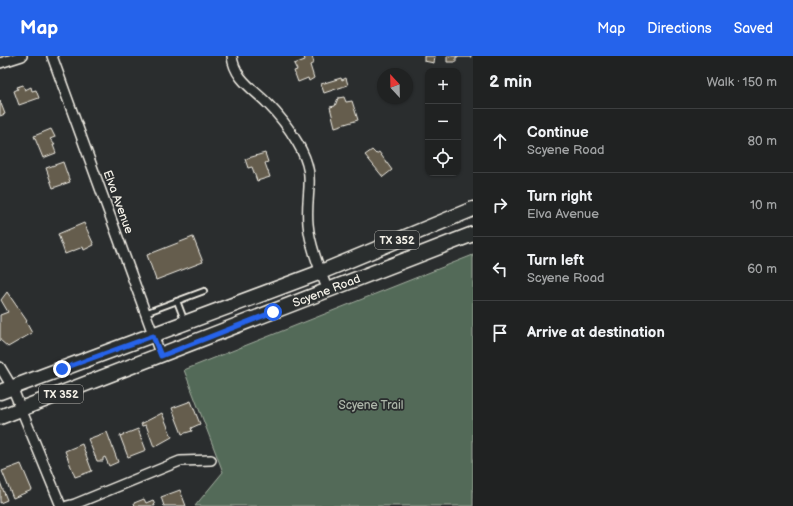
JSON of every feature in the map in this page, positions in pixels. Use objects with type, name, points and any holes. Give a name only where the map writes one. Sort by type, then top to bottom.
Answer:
[{"type":"main road","name":"Scyene Road","points":[[6,390],[186,324],[321,272],[473,208]]},
{"type":"main road","name":"Scyene Road","points":[[0,417],[161,356],[473,234]]},
{"type":"street","points":[[0,64],[22,56]]},
{"type":"street","name":"Elva Avenue","points":[[52,56],[161,356]]},
{"type":"street","points":[[232,56],[238,74],[280,118],[297,141],[307,162],[310,181],[308,226],[328,291]]},
{"type":"street","points":[[0,367],[6,390],[20,410],[61,506]]},
{"type":"street","points":[[67,506],[180,461],[211,460]]},
{"type":"lane","points":[[145,313],[204,291]]},
{"type":"lane","points":[[177,301],[186,324]]},
{"type":"green space","name":"Scyene Trail","points":[[473,255],[473,506],[195,506],[223,472],[184,370]]},
{"type":"building","points":[[312,56],[314,63],[310,65],[314,78],[309,81],[308,78],[298,82],[294,71],[297,70],[294,64],[305,60],[304,57]]},
{"type":"building","points":[[424,56],[435,56],[434,63],[424,61]]},
{"type":"building","points":[[447,56],[471,57],[456,57],[456,62],[447,62]]},
{"type":"building","points":[[341,78],[342,80],[346,78],[348,85],[324,93],[321,84]]},
{"type":"building","points":[[23,85],[25,90],[31,87],[32,91],[36,90],[39,98],[19,105],[14,91],[18,89],[17,87]]},
{"type":"building","points":[[344,97],[346,102],[352,101],[358,120],[335,127],[330,107],[335,106],[338,98]]},
{"type":"building","points":[[0,101],[5,114],[0,116]]},
{"type":"building","points":[[51,129],[55,137],[50,139],[55,145],[53,145],[56,153],[43,158],[34,136]]},
{"type":"building","points":[[372,150],[376,154],[379,152],[392,170],[383,177],[365,155]]},
{"type":"building","points":[[265,153],[268,162],[265,163],[270,177],[257,181],[252,167],[248,168],[245,159]]},
{"type":"building","points":[[63,162],[70,182],[53,188],[46,168]]},
{"type":"building","points":[[84,223],[94,245],[84,250],[83,247],[65,254],[58,234]]},
{"type":"building","points":[[193,237],[203,262],[156,280],[147,255]]},
{"type":"building","points":[[7,292],[27,321],[26,322],[32,333],[8,347],[0,340],[0,315],[8,312],[1,300]]},
{"type":"building","points":[[191,401],[200,424],[191,428],[192,431],[182,434],[172,408]]},
{"type":"building","points":[[162,413],[172,437],[154,447],[146,425],[142,426],[141,424]]},
{"type":"building","points":[[138,429],[146,450],[128,457],[120,436]]},
{"type":"building","points":[[107,432],[118,462],[109,466],[105,457],[103,458],[103,461],[97,461],[88,439]]},
{"type":"building","points":[[82,444],[92,471],[75,477],[65,451]]},
{"type":"building","points":[[21,464],[32,490],[13,498],[2,471]]},
{"type":"building","points":[[0,482],[7,500],[0,503]]},
{"type":"building","points":[[180,490],[186,506],[164,506],[161,497]]},
{"type":"building","points":[[144,499],[146,503],[153,500],[155,506],[135,506],[134,503]]},
{"type":"route","points":[[62,369],[153,336],[161,356],[273,312]]}]
